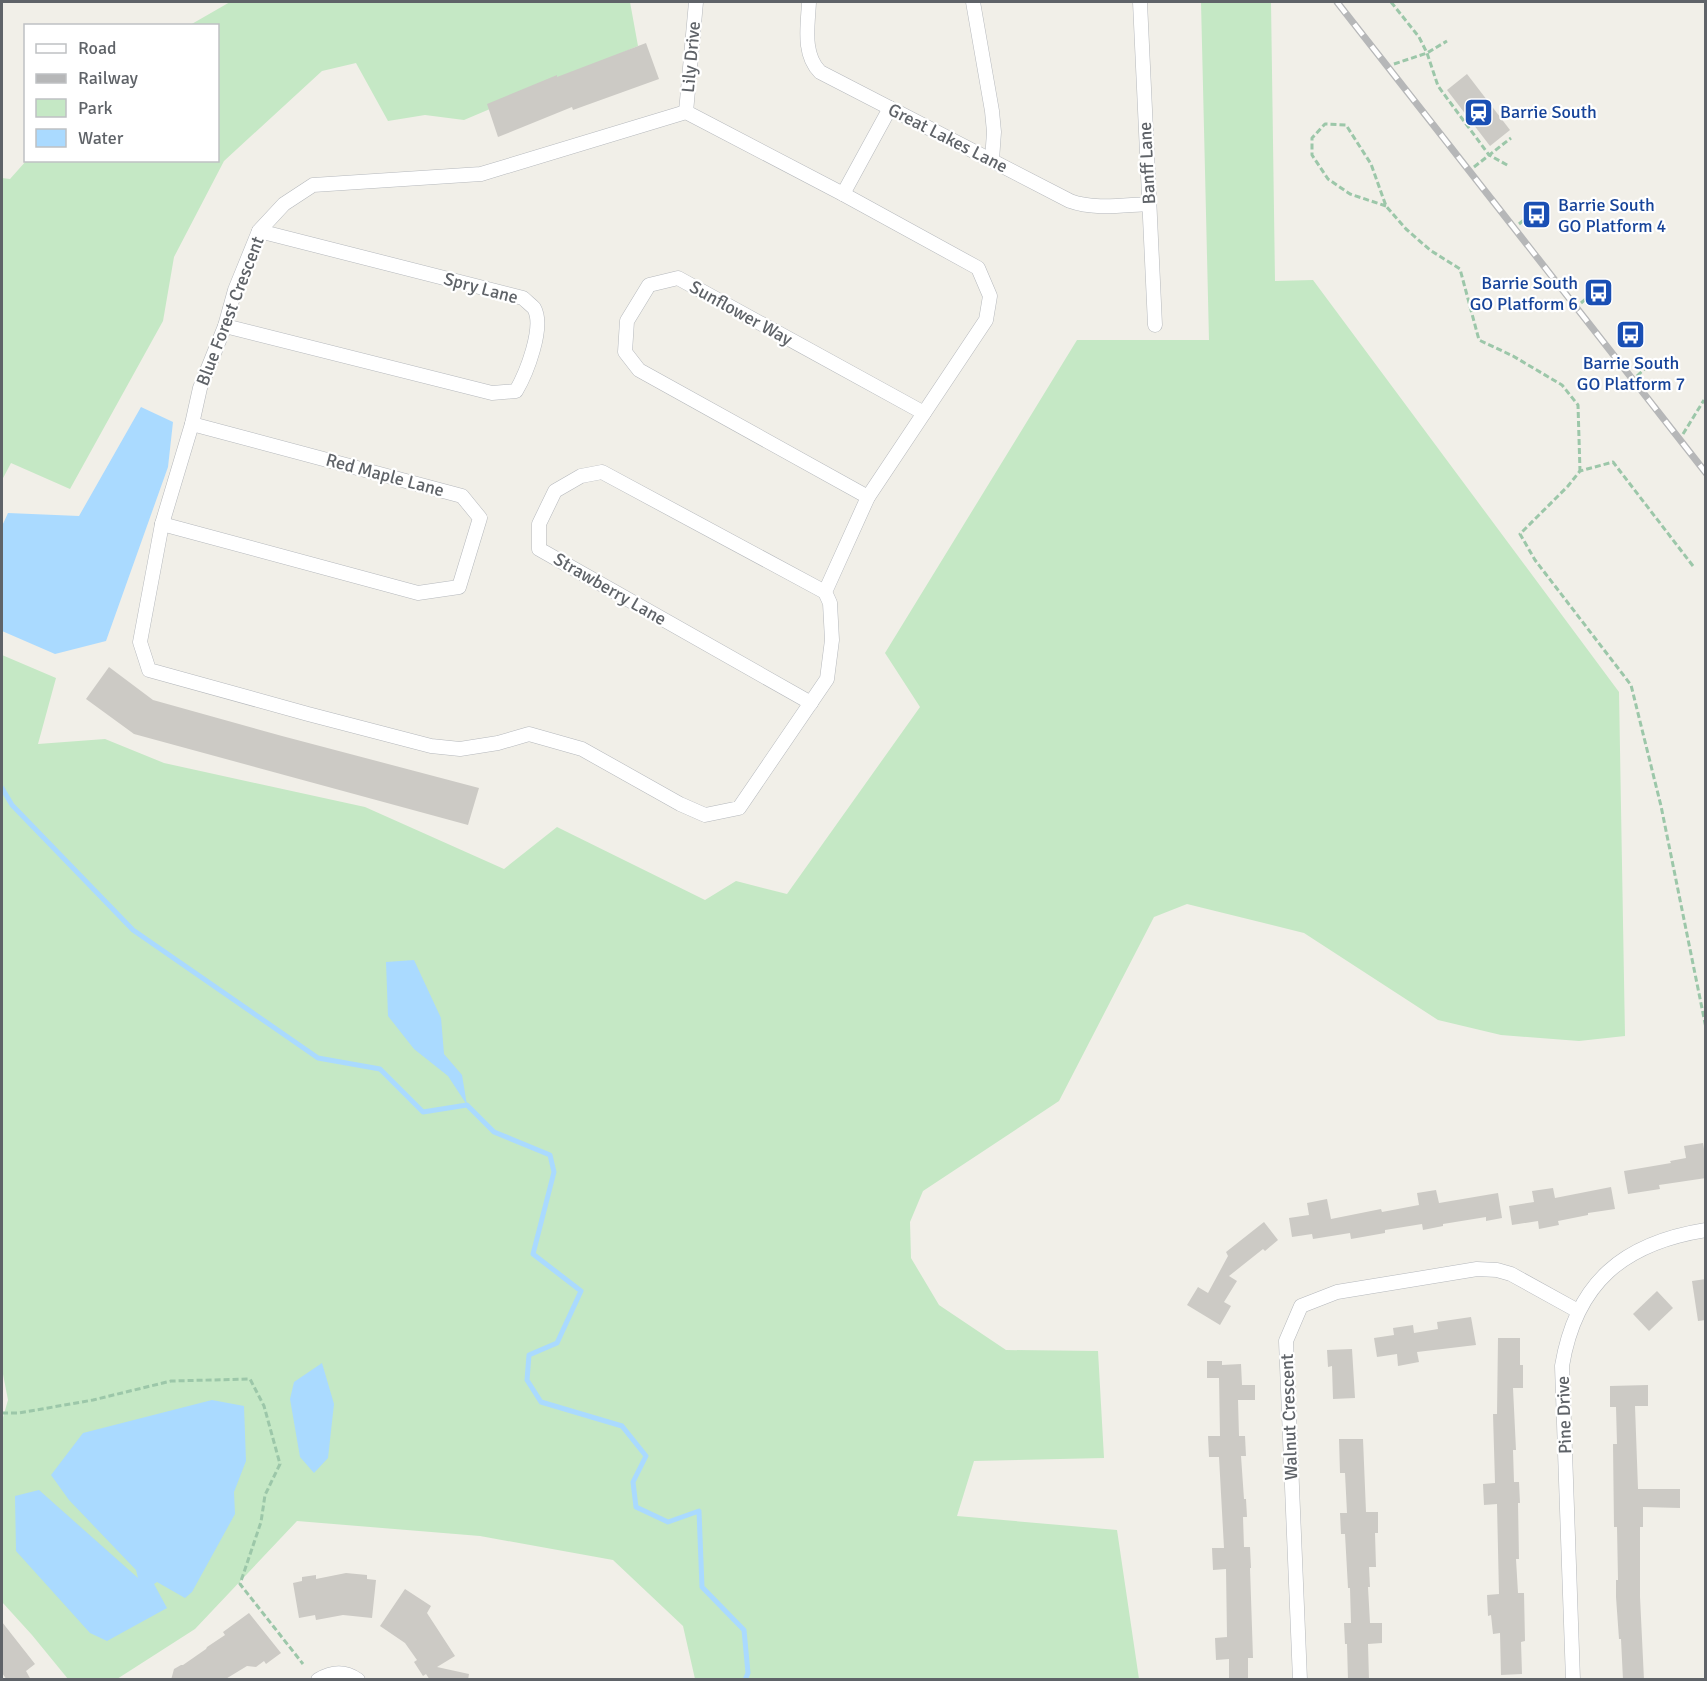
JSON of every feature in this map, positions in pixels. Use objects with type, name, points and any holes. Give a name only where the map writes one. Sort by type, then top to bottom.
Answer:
[{"type":"street","name":"Lily Drive","points":[[686,112],[696,2]]},
{"type":"street","name":"Great Lakes Lane","points":[[809,2],[808,46],[810,57],[820,72],[1070,201],[1082,205],[1101,206],[1149,204]]},
{"type":"street","points":[[974,2],[992,111],[994,132],[992,160]]},
{"type":"street","name":"Banff Lane","points":[[1140,2],[1155,325]]},
{"type":"street","points":[[843,194],[890,108]]},
{"type":"street","points":[[686,112],[978,268],[990,296],[986,320],[868,497],[825,592],[830,603],[832,640],[827,679],[811,703]]},
{"type":"street","name":"Blue Forest Crescent","points":[[686,112],[481,174],[313,185],[284,204],[259,231],[200,388],[192,424],[162,524],[140,642],[149,670],[431,746],[460,749],[498,743],[530,734],[582,748],[680,804],[705,815],[739,808],[811,703]]},
{"type":"street","name":"Spry Lane","points":[[225,326],[492,393],[516,391],[524,376],[537,332],[534,309],[523,298],[259,231]]},
{"type":"street","name":"Sunflower Way","points":[[868,497],[639,370],[625,352],[627,321],[649,285],[678,278],[924,413]]},
{"type":"street","name":"Red Maple Lane","points":[[162,524],[418,593],[459,587],[480,518],[462,496],[192,424]]},
{"type":"street","name":"Strawberry Lane","points":[[811,703],[539,549],[539,524],[555,491],[581,476],[602,472],[825,592]]},
{"type":"street","name":"Pine Drive","points":[[1574,1680],[1562,1366],[1569,1334],[1578,1311],[1591,1291],[1624,1259],[1660,1240],[1706,1230]]},
{"type":"street","name":"Walnut Crescent","points":[[1300,1680],[1286,1341],[1301,1306],[1337,1292],[1477,1269],[1497,1270],[1511,1274],[1578,1311]]},
{"type":"street","points":[[318,1680],[331,1673],[343,1672],[358,1680]]},
{"type":"path","points":[[1391,2],[1419,37],[1427,52],[1438,86],[1489,155],[1509,166]]},
{"type":"path","points":[[1394,64],[1427,52],[1447,41]]},
{"type":"path","points":[[1386,206],[1350,194],[1329,179],[1312,156],[1312,138],[1325,124],[1346,125],[1371,164],[1386,206],[1406,229],[1430,250],[1460,269],[1479,340],[1513,356],[1562,385],[1578,405],[1580,471]]},
{"type":"path","points":[[1474,167],[1511,138]]},
{"type":"path","points":[[1519,224],[1536,210]]},
{"type":"path","points":[[1581,303],[1596,290]]},
{"type":"path","points":[[1637,376],[1653,361]]},
{"type":"path","points":[[1683,434],[1704,400]]},
{"type":"path","points":[[1693,566],[1613,462],[1580,471],[1520,534],[1536,560],[1631,685],[1661,806],[1706,1028]]},
{"type":"path","points":[[2,1413],[19,1413],[93,1400],[171,1381],[250,1378],[264,1406],[280,1464],[265,1495],[261,1522],[240,1584],[303,1665]]},
{"type":"green space","points":[[230,2],[630,2],[638,46],[464,120],[425,115],[388,121],[356,63],[322,71],[224,161],[174,257],[163,321],[70,489],[11,463],[2,480],[2,178],[10,179],[25,162],[219,162],[219,24],[192,24]]},
{"type":"green space","points":[[1201,2],[1271,2],[1275,281],[1313,280],[1619,692],[1625,1036],[1579,1041],[1501,1035],[1438,1020],[1304,933],[1187,904],[1154,917],[1059,1101],[923,1191],[910,1222],[911,1258],[939,1305],[1006,1350],[1098,1351],[1104,1458],[974,1461],[957,1516],[1117,1530],[1139,1679],[695,1679],[683,1626],[613,1560],[480,1536],[297,1521],[195,1629],[117,1679],[68,1679],[2,1602],[2,1421],[8,1400],[2,1369],[2,655],[56,678],[38,744],[105,739],[164,763],[365,807],[504,869],[557,827],[705,900],[736,881],[787,894],[920,707],[885,653],[1077,340],[1209,340]]},
{"type":"water","points":[[141,407],[173,422],[168,467],[106,641],[55,654],[2,631],[2,526],[8,513],[79,516]]},
{"type":"water","points":[[414,960],[441,1018],[444,1054],[462,1075],[467,1105],[448,1076],[414,1049],[388,1016],[386,962]]},
{"type":"water","points":[[322,1363],[334,1404],[328,1458],[314,1473],[300,1457],[290,1399],[294,1382]]},
{"type":"water","points":[[212,1400],[244,1406],[246,1461],[234,1492],[235,1514],[192,1592],[185,1598],[157,1582],[154,1584],[167,1608],[107,1641],[90,1633],[16,1551],[15,1496],[39,1490],[138,1578],[136,1570],[69,1500],[51,1475],[83,1433]]},
{"type":"building","points":[[646,43],[659,79],[573,110],[572,107],[498,137],[487,104],[557,75],[557,77]]},
{"type":"building","points":[[1467,74],[1510,130],[1490,146],[1447,90]]},
{"type":"building","points":[[109,667],[153,700],[479,788],[468,825],[134,734],[86,699]]},
{"type":"building","points":[[1703,1143],[1706,1178],[1659,1185],[1660,1189],[1628,1194],[1624,1171],[1671,1163],[1670,1161],[1686,1158],[1684,1146]]},
{"type":"building","points":[[1611,1187],[1615,1209],[1588,1213],[1588,1215],[1558,1221],[1559,1225],[1539,1229],[1538,1221],[1512,1225],[1509,1206],[1534,1202],[1532,1191],[1553,1188],[1555,1198]]},
{"type":"building","points":[[1436,1190],[1439,1203],[1498,1193],[1502,1218],[1486,1221],[1486,1217],[1443,1224],[1443,1226],[1423,1230],[1422,1224],[1351,1239],[1350,1233],[1313,1239],[1312,1234],[1292,1237],[1289,1218],[1309,1215],[1307,1203],[1327,1199],[1331,1219],[1381,1209],[1382,1212],[1419,1205],[1417,1193]]},
{"type":"building","points":[[1264,1222],[1278,1240],[1229,1276],[1237,1281],[1224,1302],[1231,1306],[1220,1325],[1187,1305],[1198,1287],[1208,1293],[1228,1256],[1226,1252]]},
{"type":"building","points":[[1706,1279],[1706,1320],[1698,1321],[1692,1281]]},
{"type":"building","points":[[1657,1291],[1673,1308],[1649,1331],[1633,1314]]},
{"type":"building","points":[[1471,1317],[1476,1345],[1417,1352],[1419,1362],[1398,1366],[1397,1354],[1377,1357],[1374,1338],[1394,1335],[1393,1328],[1413,1325],[1414,1333],[1438,1329],[1437,1322]]},
{"type":"building","points":[[1498,1338],[1520,1338],[1520,1365],[1523,1365],[1523,1388],[1513,1388],[1516,1450],[1513,1450],[1514,1482],[1519,1482],[1519,1559],[1516,1559],[1518,1593],[1524,1593],[1525,1641],[1521,1642],[1522,1674],[1501,1675],[1500,1633],[1493,1634],[1491,1615],[1488,1616],[1487,1595],[1499,1594],[1497,1504],[1484,1505],[1483,1484],[1495,1483],[1493,1414],[1497,1414]]},
{"type":"building","points":[[1352,1349],[1355,1398],[1333,1399],[1332,1366],[1328,1367],[1327,1350]]},
{"type":"building","points":[[1207,1361],[1222,1361],[1222,1365],[1241,1364],[1242,1385],[1255,1385],[1255,1400],[1238,1400],[1239,1436],[1245,1436],[1246,1456],[1241,1456],[1247,1517],[1243,1517],[1244,1547],[1250,1547],[1251,1568],[1253,1658],[1248,1658],[1248,1678],[1229,1679],[1229,1659],[1216,1660],[1215,1638],[1227,1637],[1226,1569],[1213,1570],[1212,1548],[1224,1548],[1219,1457],[1209,1457],[1208,1436],[1220,1436],[1219,1378],[1207,1378]]},
{"type":"building","points":[[1648,1385],[1648,1406],[1635,1406],[1638,1489],[1680,1489],[1680,1508],[1643,1507],[1643,1527],[1640,1527],[1640,1597],[1644,1680],[1623,1680],[1616,1597],[1617,1527],[1614,1527],[1613,1444],[1617,1444],[1616,1407],[1610,1407],[1610,1386]]},
{"type":"building","points":[[1339,1439],[1363,1439],[1366,1512],[1378,1512],[1378,1533],[1375,1533],[1376,1567],[1369,1567],[1370,1587],[1368,1587],[1370,1623],[1382,1623],[1382,1643],[1368,1644],[1369,1680],[1348,1680],[1344,1623],[1351,1623],[1350,1588],[1348,1588],[1345,1534],[1341,1534],[1340,1513],[1347,1513],[1345,1473],[1340,1473]]},
{"type":"building","points":[[346,1573],[367,1575],[367,1579],[376,1580],[372,1618],[343,1615],[316,1620],[315,1615],[299,1618],[293,1583],[302,1581],[302,1577],[316,1575],[316,1579]]},
{"type":"building","points":[[405,1589],[431,1606],[427,1613],[455,1656],[437,1667],[469,1674],[468,1680],[430,1680],[426,1674],[423,1676],[414,1662],[417,1660],[405,1643],[380,1626]]},
{"type":"building","points":[[249,1613],[281,1653],[266,1664],[264,1661],[256,1667],[247,1666],[224,1680],[171,1680],[174,1669],[225,1635],[223,1632]]},
{"type":"building","points":[[2,1622],[35,1664],[26,1671],[31,1680],[7,1680],[2,1673]]},
{"type":"waterway","points":[[2,788],[12,805],[133,930],[318,1058],[380,1069],[423,1112],[467,1105],[494,1132],[550,1155],[554,1172],[533,1254],[581,1291],[557,1343],[529,1355],[527,1380],[541,1402],[622,1426],[646,1456],[633,1482],[636,1507],[668,1522],[699,1511],[702,1587],[744,1630],[748,1673],[745,1680]]},
{"type":"railway","points":[[1337,2],[1706,473]]},
{"type":"place","name":"Barrie South","points":[[1479,112]]},
{"type":"place","name":"Barrie South GO Platform 4","points":[[1537,215]]},
{"type":"place","name":"Barrie South GO Platform 6","points":[[1599,293]]},
{"type":"place","name":"Barrie South GO Platform 7","points":[[1631,334]]}]
